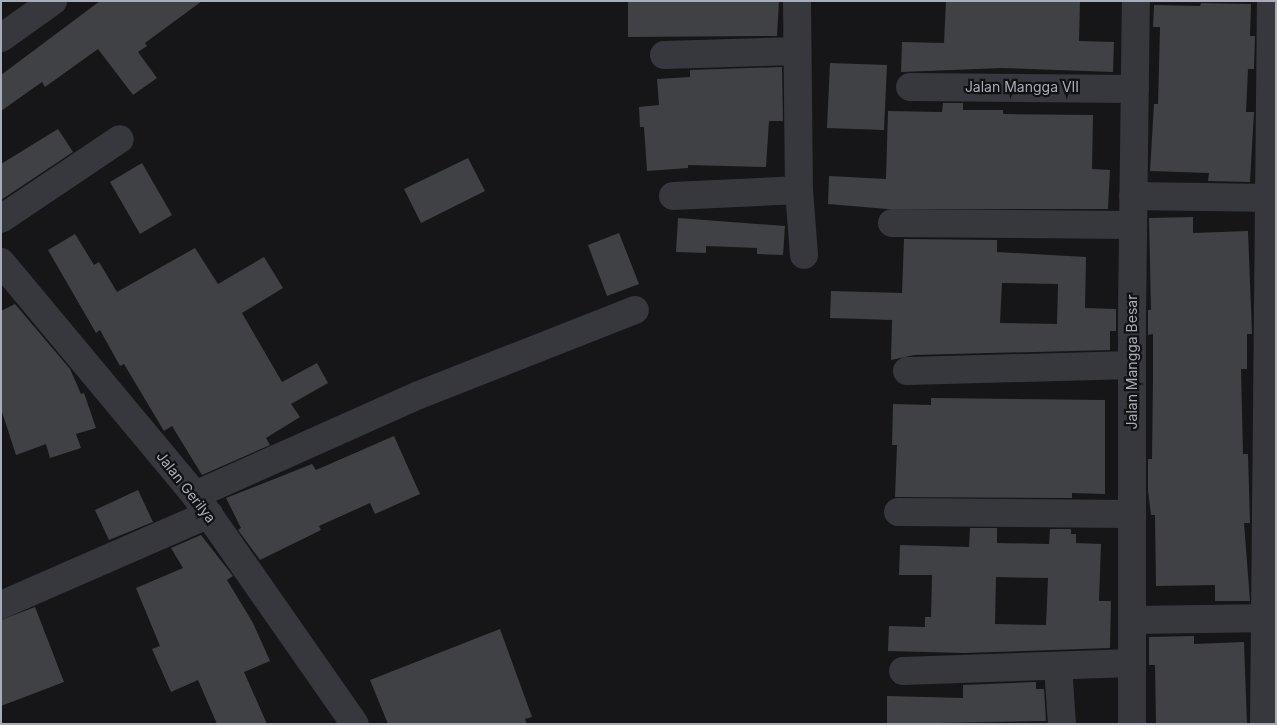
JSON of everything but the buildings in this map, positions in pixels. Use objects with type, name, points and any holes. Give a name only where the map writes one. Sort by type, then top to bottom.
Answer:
[{"type":"street","points":[[1,38],[53,1]]},
{"type":"street","points":[[797,1],[799,190],[804,255]]},
{"type":"street","name":"Jalan Mangga Besar","points":[[1132,724],[1131,514],[1136,1]]},
{"type":"street","points":[[1264,724],[1271,618],[1273,198],[1270,1]]},
{"type":"street","points":[[664,55],[797,51]]},
{"type":"street","name":"Jalan Mangga VII","points":[[910,87],[1135,89]]},
{"type":"street","points":[[1,219],[120,139]]},
{"type":"street","points":[[673,196],[799,190]]},
{"type":"street","points":[[1133,196],[1273,198]]},
{"type":"street","points":[[892,223],[1133,226]]},
{"type":"street","name":"Jalan Gerilya","points":[[1,262],[202,505],[355,724]]},
{"type":"street","points":[[1,605],[419,396],[635,310]]},
{"type":"street","points":[[907,371],[1132,365]]},
{"type":"street","points":[[898,512],[1131,514]]},
{"type":"street","points":[[1133,620],[1271,618]]},
{"type":"street","points":[[903,671],[1132,663]]},
{"type":"street","points":[[1058,666],[1062,724]]}]
